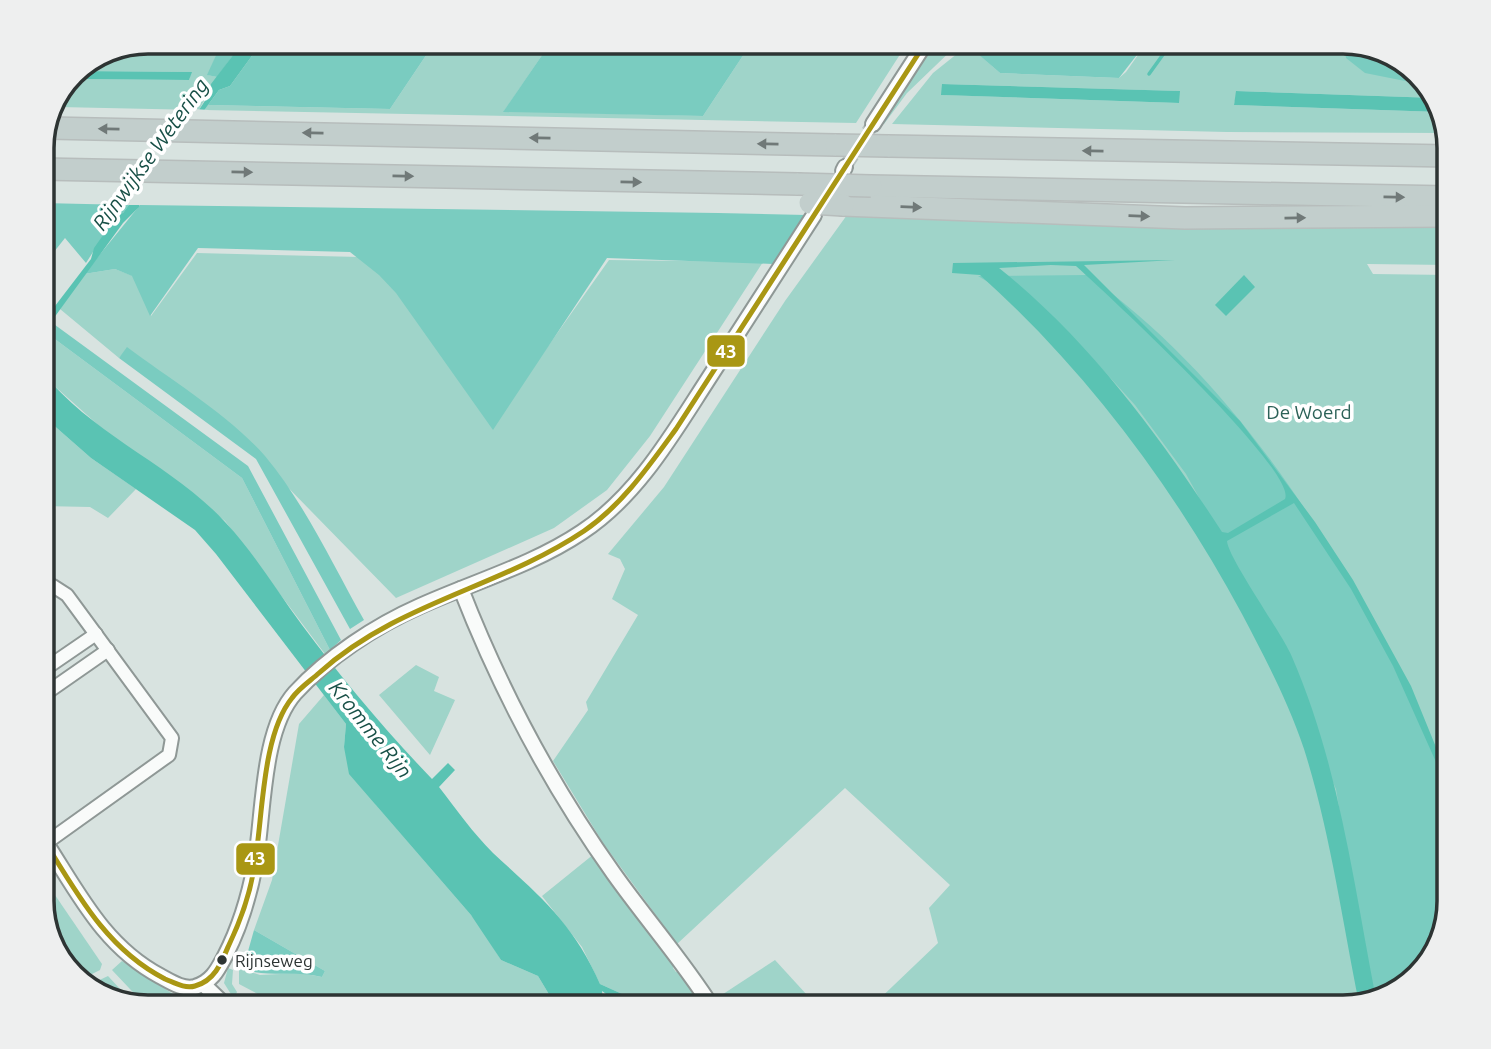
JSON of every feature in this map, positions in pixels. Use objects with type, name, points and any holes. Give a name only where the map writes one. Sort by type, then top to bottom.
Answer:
[{"type":"highway","points":[[56,128],[1186,154],[1437,156]]},
{"type":"highway","points":[[54,169],[1227,195],[1437,197]]},
{"type":"highway","points":[[754,185],[812,209],[843,205],[1227,219],[1437,216]]},
{"type":"street","points":[[873,124],[918,54]]},
{"type":"street","points":[[54,856],[83,904],[114,943],[140,964],[172,983],[188,988],[203,984],[218,969],[241,919],[255,864],[278,720],[292,697],[337,658],[384,624],[569,540],[593,524],[635,485],[676,429],[812,209]]},
{"type":"street","points":[[54,587],[66,595],[172,738],[169,755],[54,833]]},
{"type":"street","points":[[461,589],[497,676],[581,823],[614,875],[703,995]]},
{"type":"street","points":[[54,663],[96,634]]},
{"type":"street","points":[[54,688],[108,650]]},
{"type":"street","points":[[203,984],[214,995]]},
{"type":"green space","points":[[217,54],[208,75],[217,77],[199,110],[64,107],[85,79],[189,80],[191,72],[95,71],[118,59],[136,55]]},
{"type":"green space","points":[[427,54],[543,54],[504,111],[703,116],[744,54],[900,54],[856,123],[204,110],[208,105],[390,109]]},
{"type":"green space","points":[[926,54],[948,54],[907,93],[884,124],[880,124]]},
{"type":"green space","points":[[957,54],[978,54],[1000,73],[1119,78],[1139,54],[1352,55],[1400,74],[1422,97],[1237,91],[1234,105],[1430,112],[1435,133],[1227,132],[892,124],[933,73]],"holes":[[[942,84],[1179,91],[1179,103],[942,95]]]},
{"type":"green space","name":"De Woerd","points":[[847,215],[1437,225],[1437,265],[1367,264],[1373,274],[1437,275],[1437,901],[1432,931],[1427,942],[1405,971],[1387,984],[1315,727],[1368,992],[1343,995],[884,995],[938,943],[929,908],[950,885],[845,788],[677,944],[603,843],[553,761],[588,710],[586,702],[638,615],[612,599],[625,569],[620,559],[608,554],[664,487],[785,301]]},
{"type":"green space","points":[[197,253],[360,257],[392,281],[493,424],[609,260],[763,262],[650,436],[607,490],[554,528],[396,598],[268,467],[123,354],[119,358],[60,309],[84,274],[115,269],[133,276],[151,316]]},
{"type":"green space","points":[[54,338],[242,478],[330,650],[325,654],[225,521],[182,486],[115,440],[54,386]]},
{"type":"green space","points":[[54,426],[91,458],[136,489],[108,518],[90,507],[54,506]]},
{"type":"green space","points":[[416,665],[439,677],[434,691],[455,700],[430,755],[379,695]]},
{"type":"green space","points":[[324,695],[346,724],[344,747],[376,805],[478,923],[501,960],[538,976],[549,995],[260,995],[239,984],[239,968],[260,975],[300,973],[322,977],[325,971],[254,930],[272,880],[299,724]]},
{"type":"green space","points":[[594,854],[634,910],[632,913],[640,917],[675,963],[673,968],[676,972],[679,971],[697,995],[624,995],[600,984],[582,947],[542,896]]},
{"type":"green space","points":[[54,894],[102,964],[100,970],[91,975],[67,948],[56,919]]},
{"type":"green space","points":[[775,960],[807,995],[722,995]]},
{"type":"green space","points":[[122,961],[177,995],[134,994],[112,970]]},
{"type":"green space","points":[[228,968],[233,970],[232,984],[237,992],[236,995],[232,995],[224,983]]},
{"type":"green space","points":[[108,976],[122,991],[118,990],[99,980]]},
{"type":"shaded area","points":[[217,54],[234,54],[217,77],[207,75]]},
{"type":"shaded area","points":[[253,54],[427,54],[390,109],[208,105],[219,90],[230,86]]},
{"type":"shaded area","points":[[543,54],[744,54],[703,116],[503,112]]},
{"type":"shaded area","points":[[978,54],[1138,54],[1119,78],[1000,73]]},
{"type":"shaded area","points":[[1345,54],[1373,59],[1395,70],[1407,80],[1365,73],[1346,58]]},
{"type":"shaded area","points":[[54,203],[129,205],[123,213],[117,214],[86,263],[65,238],[54,252]]},
{"type":"shaded area","points":[[140,205],[806,215],[773,264],[607,258],[493,430],[396,293],[379,275],[350,252],[198,248],[150,316],[132,276],[115,269],[84,274]]},
{"type":"shaded area","points":[[1087,275],[1140,317],[1190,365],[1237,417],[1280,473],[1355,592],[1388,654],[1437,760],[1436,913],[1432,931],[1421,953],[1405,971],[1390,982],[1369,991],[1336,789],[1218,532],[1186,474],[1135,405],[1095,361],[1049,318],[978,276]]},
{"type":"shaded area","points":[[54,324],[248,466],[341,640],[330,650],[242,478],[54,338]]},
{"type":"shaded area","points":[[127,347],[217,412],[265,456],[306,514],[364,620],[350,629],[256,459],[119,358]]},
{"type":"shaded area","points":[[254,930],[325,971],[322,977],[243,969]]},
{"type":"water","points":[[234,54],[253,54],[230,86],[219,90],[142,195],[139,207],[123,223],[54,318],[54,307],[91,259],[94,248],[118,214],[123,213],[199,110],[210,93],[211,84]]},
{"type":"water","points":[[95,71],[192,72],[189,80],[85,79]]},
{"type":"water","points":[[942,84],[1180,91],[1179,103],[941,95]]},
{"type":"water","points":[[1236,91],[1422,97],[1430,112],[1234,105]]},
{"type":"water","points":[[1175,260],[1084,265],[1240,421],[1315,522],[1353,580],[1411,686],[1437,750],[1437,764],[1393,666],[1351,589],[1294,503],[1227,541],[1236,563],[1292,657],[1322,740],[1343,826],[1374,990],[1357,994],[1328,843],[1298,731],[1268,663],[1216,567],[1126,433],[1057,351],[980,275],[952,273],[953,263]],"holes":[[[1076,266],[1232,420],[1262,454],[1281,482],[1285,499],[1228,533],[1222,532],[1121,391],[1063,326],[999,268]]]},
{"type":"water","points":[[1244,275],[1255,287],[1226,316],[1215,305]]},
{"type":"water","name":"Kromme Rijn","points":[[54,385],[86,415],[182,484],[226,523],[333,665],[415,761],[432,779],[448,763],[455,770],[439,787],[486,845],[554,912],[579,944],[600,984],[624,995],[608,995],[602,991],[602,995],[549,995],[538,976],[501,960],[471,915],[349,774],[344,747],[346,724],[216,554],[195,530],[91,458],[54,426]]},
{"type":"pier","points":[[194,109],[209,110],[145,197],[144,205],[125,205]]},
{"type":"waterway","points":[[1149,74],[1163,54]]},
{"type":"tunnel","points":[[845,167],[873,124]]},
{"type":"transit line","name":"43","points":[[54,857],[94,917],[109,935],[144,967],[165,979],[188,987],[202,984],[212,976],[225,953],[248,895],[269,754],[282,714],[292,698],[350,649],[382,629],[551,551],[598,521],[623,497],[676,429],[918,54]]},
{"type":"place","name":"Rijnseweg","points":[[222,960]]},
{"type":"water label","name":"Rijnwijkse Wetering","points":[[150,154]]}]
